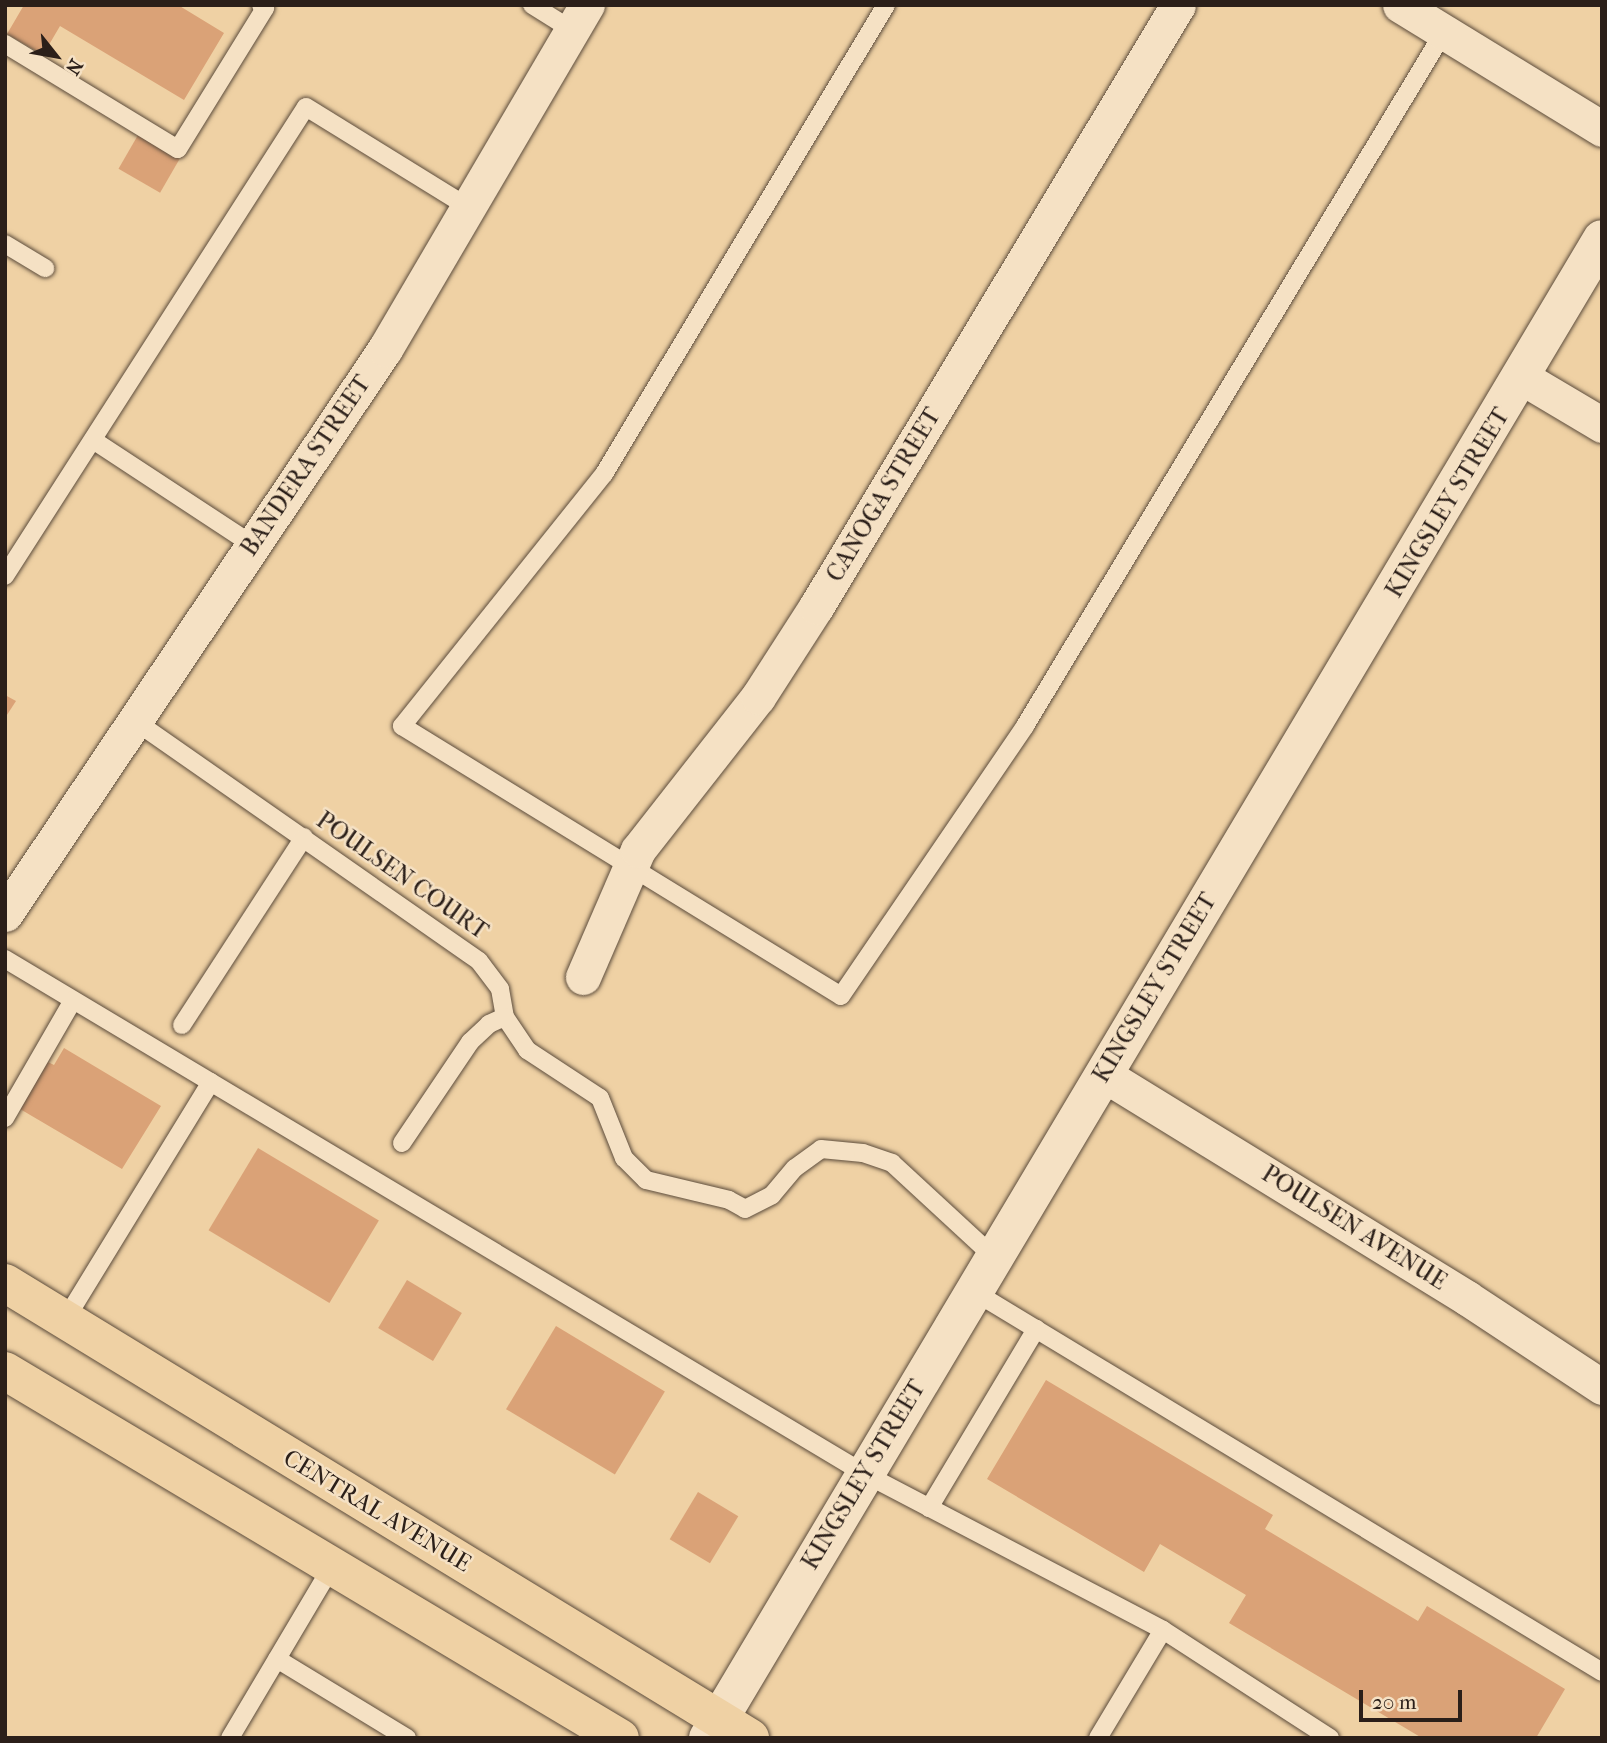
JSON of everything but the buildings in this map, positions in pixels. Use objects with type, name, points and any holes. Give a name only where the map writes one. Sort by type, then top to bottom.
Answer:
[{"type":"main road","name":"KINGSLEY STREET","points":[[726,1732],[865,1474],[1523,378],[1602,239]]},
{"type":"main road","name":"CENTRAL AVENUE","points":[[5,1283],[726,1732]]},
{"type":"main road","points":[[5,1370],[620,1738]]},
{"type":"street","name":"CANOGA STREET","points":[[583,977],[638,850],[758,697],[816,607],[1178,5]]},
{"type":"street","points":[[1400,5],[1602,129]]},
{"type":"street","name":"BANDERA STREET","points":[[10,895],[135,721],[385,349],[580,18]]},
{"type":"street","points":[[1523,378],[1602,425]]},
{"type":"street","name":"POULSEN AVENUE","points":[[1103,1074],[1466,1298],[1602,1387]]},
{"type":"lane","points":[[5,44],[178,149],[265,8],[261,5]]},
{"type":"lane","points":[[532,5],[580,18]]},
{"type":"lane","points":[[886,5],[604,474],[402,726],[629,869],[841,996],[1025,726],[1444,32]]},
{"type":"lane","points":[[5,576],[306,107],[468,206]]},
{"type":"lane","points":[[5,244],[45,268]]},
{"type":"lane","points":[[93,440],[253,545]]},
{"type":"lane","name":"POULSEN COURT","points":[[135,721],[479,961],[500,989],[505,1017],[527,1050],[600,1098],[624,1158],[646,1180],[745,1209],[772,1195],[795,1168],[821,1149],[863,1153],[892,1163],[994,1257]]},
{"type":"lane","points":[[182,1025],[304,837]]},
{"type":"lane","points":[[5,959],[865,1474],[1163,1630],[1330,1738]]},
{"type":"lane","points":[[5,1118],[73,1000]]},
{"type":"lane","points":[[402,1143],[470,1042],[489,1024],[505,1017]]},
{"type":"lane","points":[[65,1320],[211,1082]]},
{"type":"lane","points":[[974,1291],[1602,1672]]},
{"type":"lane","points":[[929,1508],[1036,1329]]},
{"type":"lane","points":[[230,1738],[332,1566]]},
{"type":"lane","points":[[1098,1738],[1163,1630]]},
{"type":"lane","points":[[277,1659],[407,1738]]}]
